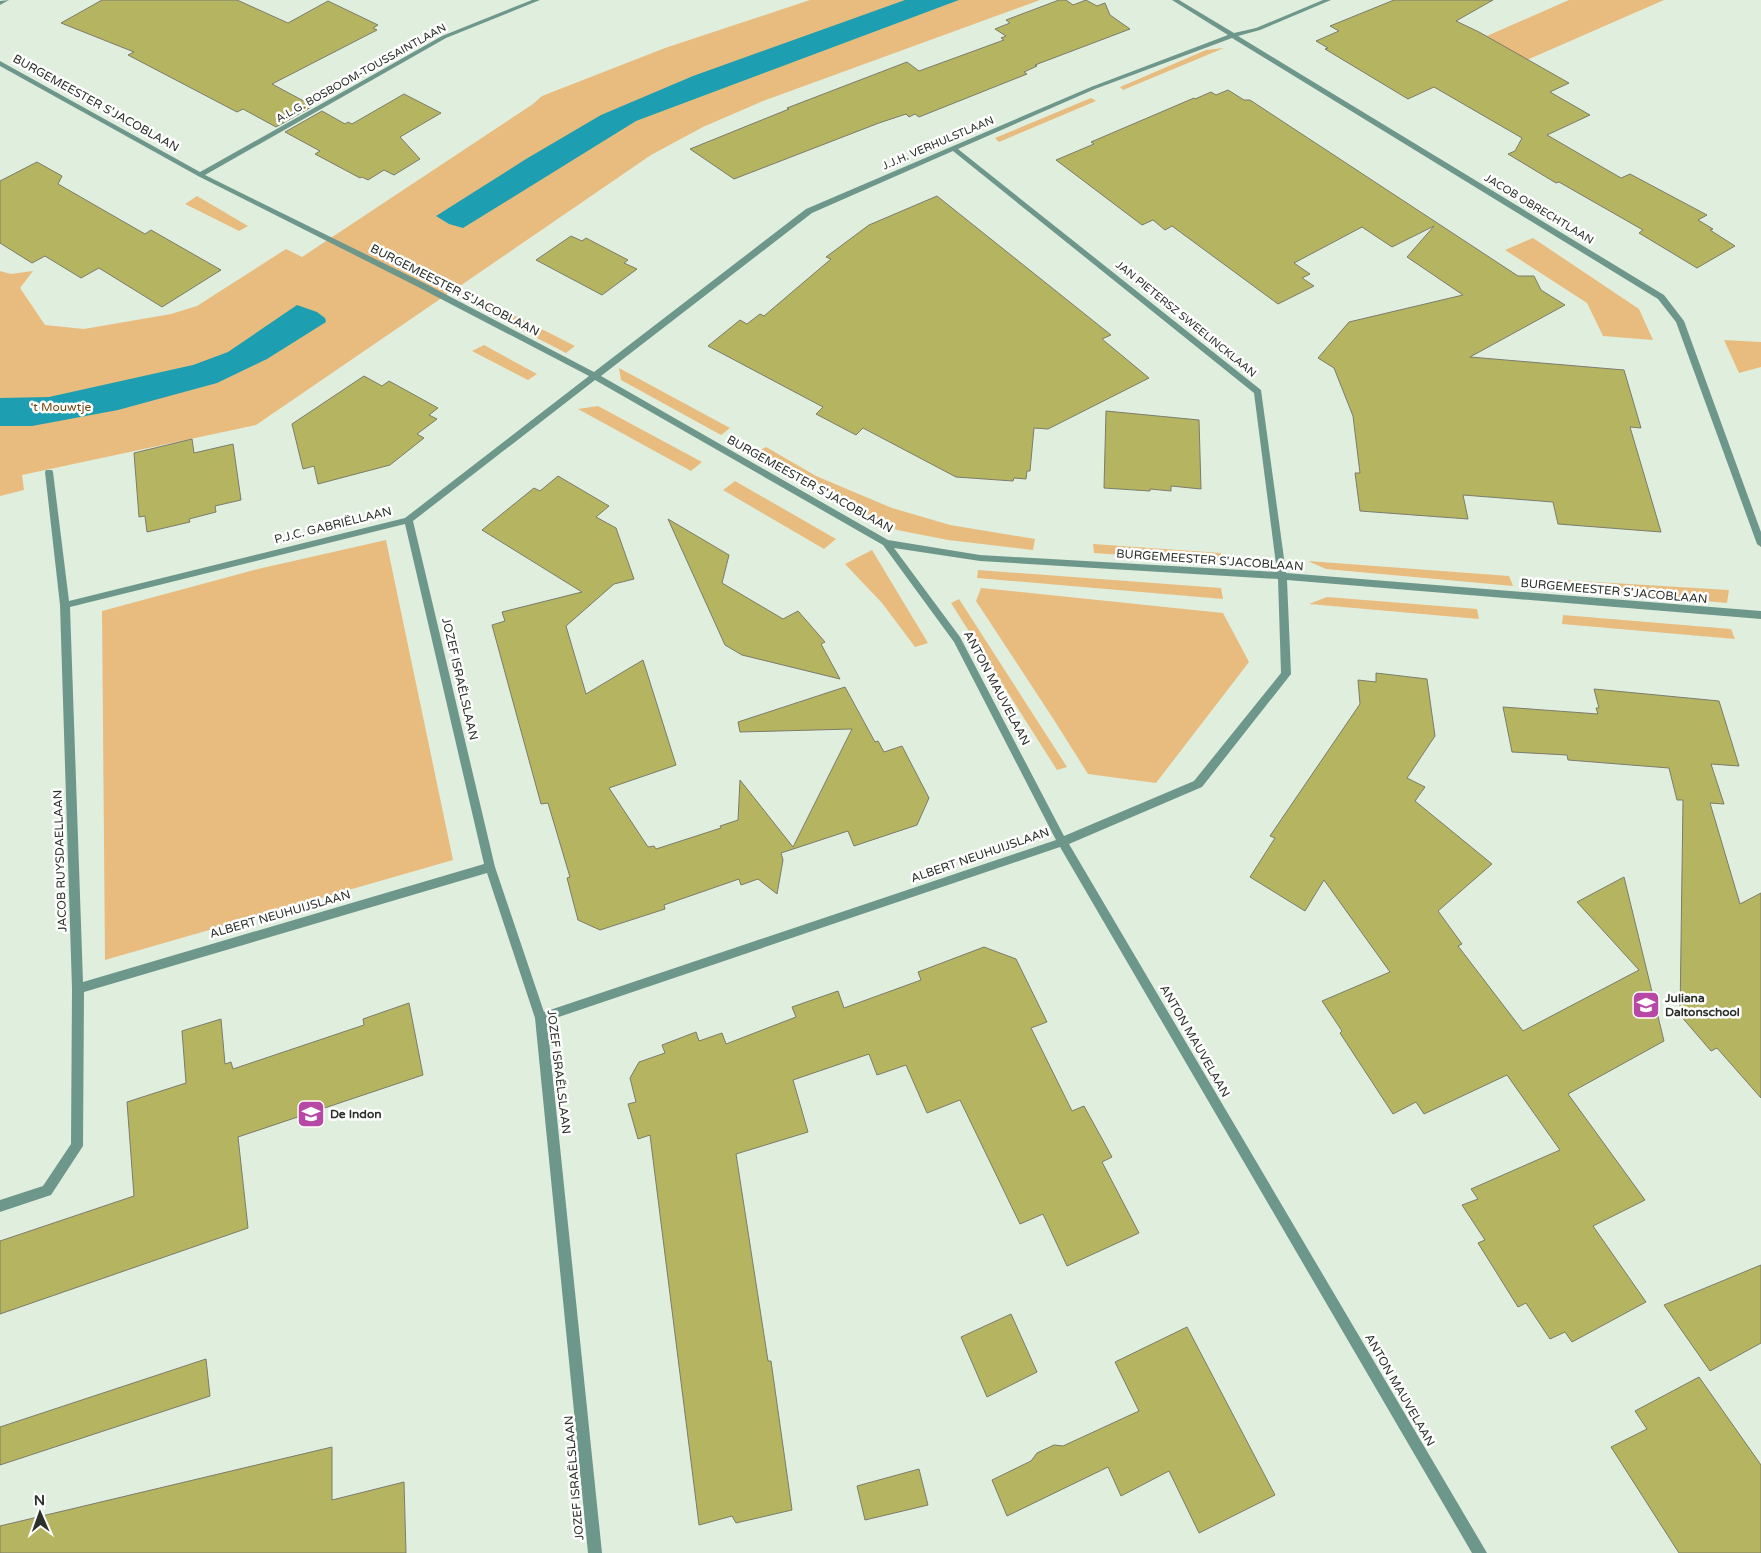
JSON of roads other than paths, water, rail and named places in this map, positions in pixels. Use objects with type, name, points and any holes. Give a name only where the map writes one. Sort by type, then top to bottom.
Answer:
[{"type":"street","points":[[0,3],[6,0]]},
{"type":"street","name":"A.L.G. BOSBOOM-TOUSSAINTLAAN","points":[[200,175],[444,37],[537,0]]},
{"type":"street","name":"JACOB OBRECHTLAAN","points":[[1175,0],[1661,297],[1680,320],[1761,544]]},
{"type":"street","name":"J.J.H. VERHULSTLAAN","points":[[595,376],[808,211],[1093,88],[1234,36],[1258,30],[1328,0]]},
{"type":"street","name":"BURGEMEESTER S'JACOBLAAN","points":[[0,63],[200,175],[421,285],[595,376],[886,543],[980,558],[1282,576],[1761,615]]},
{"type":"street","name":"JAN PIETERSZ SWEELINCKLAAN","points":[[954,149],[1258,392],[1282,576]]},
{"type":"street","name":"P.J.C. GABRIËLLAAN","points":[[65,605],[408,520],[595,376]]},
{"type":"street","name":"JACOB RUYSDAELLAAN","points":[[0,1206],[47,1191],[77,1146],[78,989],[65,605],[49,472]]},
{"type":"street","name":"JOZEF ISRAËLSLAAN","points":[[408,520],[490,867],[541,1018],[595,1553]]},
{"type":"street","name":"ANTON MAUVELAAN","points":[[886,543],[957,640],[1062,842],[1480,1553]]},
{"type":"street","name":"ALBERT NEUHUIJSLAAN","points":[[541,1018],[1062,842],[1198,784],[1286,674],[1282,576]]},
{"type":"street","name":"ALBERT NEUHUIJSLAAN","points":[[78,989],[490,867]]},
{"type":"water","points":[[905,0],[959,0],[636,121],[463,228],[449,224],[436,216],[526,159],[601,115],[693,76]]},
{"type":"water","points":[[297,305],[317,312],[325,318],[326,322],[267,359],[217,383],[118,410],[32,426],[0,426],[0,398],[49,397],[193,365],[228,352]]},
{"type":"place","name":"Juliana Daltonschool","points":[[1646,1005]]},
{"type":"place","name":"De Indon","points":[[311,1114]]},
{"type":"park label","name":"'t Mouwtje","points":[[61,407]]}]
